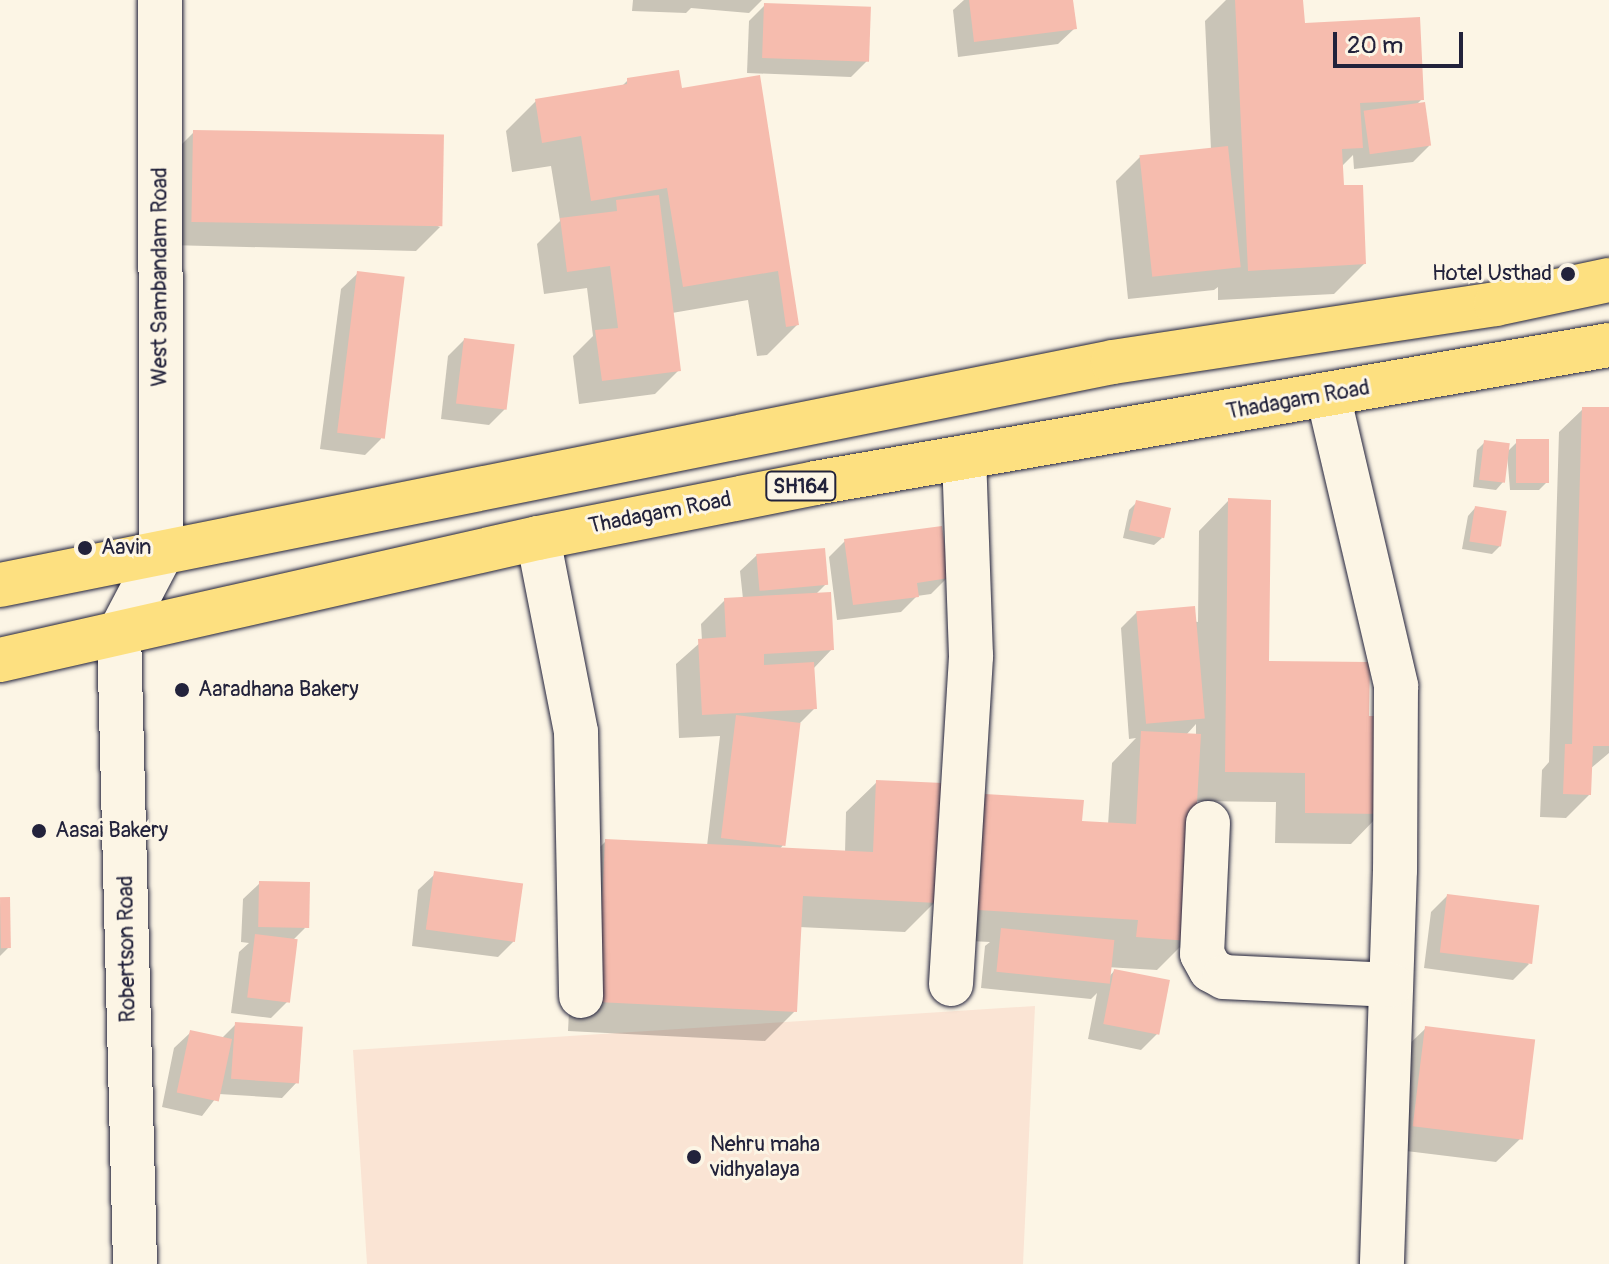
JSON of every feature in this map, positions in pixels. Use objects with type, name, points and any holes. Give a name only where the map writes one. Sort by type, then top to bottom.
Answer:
[{"type":"main road","points":[[0,585],[1113,362],[1496,304],[1609,280]]},
{"type":"main road","name":"Thadagam Road","points":[[0,660],[538,538],[964,457],[1609,345]]},
{"type":"street","name":"West Sambandam Road","points":[[160,0],[161,554]]},
{"type":"street","points":[[1328,395],[1396,686],[1382,1264]]},
{"type":"street","points":[[951,984],[971,656],[964,457]]},
{"type":"street","points":[[538,538],[576,732],[581,996]]},
{"type":"street","points":[[119,634],[161,554]]},
{"type":"street","name":"Robertson Road","points":[[119,634],[135,1264]]},
{"type":"street","points":[[1208,823],[1202,954],[1211,970],[1224,977],[1391,985]]},
{"type":"shaded area","name":"Nehru maha vidhyalaya","points":[[1035,1006],[1023,1264],[367,1264],[353,1050]]},
{"type":"building","points":[[969,0],[1073,0],[1077,29],[974,42]]},
{"type":"building","points":[[1235,0],[1303,0],[1305,23],[1420,17],[1424,100],[1360,103],[1363,148],[1342,149],[1344,185],[1363,185],[1366,264],[1248,271]]},
{"type":"building","points":[[764,3],[871,7],[869,62],[762,58]]},
{"type":"building","points":[[679,70],[682,88],[760,75],[799,325],[786,327],[778,271],[683,287],[667,188],[591,201],[581,136],[542,143],[535,99],[627,84],[627,78]]},
{"type":"building","points":[[1425,102],[1431,146],[1370,154],[1364,111]]},
{"type":"building","points":[[193,130],[444,134],[442,226],[191,222]]},
{"type":"building","points":[[1228,146],[1241,267],[1152,277],[1139,155]]},
{"type":"building","points":[[659,195],[681,371],[602,381],[595,330],[618,328],[610,266],[567,272],[560,218],[617,211],[616,200]]},
{"type":"building","points":[[357,271],[405,277],[385,439],[337,433]]},
{"type":"building","points":[[464,338],[515,344],[507,410],[456,404]]},
{"type":"building","points":[[1582,407],[1609,407],[1609,746],[1593,746],[1591,795],[1563,794],[1565,744],[1572,744]]},
{"type":"building","points":[[1516,439],[1549,439],[1549,483],[1516,483]]},
{"type":"building","points":[[1484,440],[1510,443],[1505,483],[1479,480]]},
{"type":"building","points":[[1228,498],[1271,500],[1269,661],[1370,662],[1369,716],[1385,716],[1383,814],[1305,813],[1305,773],[1225,772]]},
{"type":"building","points":[[1136,500],[1171,508],[1164,538],[1129,530]]},
{"type":"building","points":[[1475,506],[1507,511],[1501,547],[1469,542]]},
{"type":"building","points":[[942,526],[949,578],[917,583],[919,597],[853,605],[844,539]]},
{"type":"building","points":[[825,548],[828,585],[759,591],[756,554]]},
{"type":"building","points":[[831,592],[834,650],[764,654],[764,665],[814,662],[817,709],[702,715],[698,639],[726,637],[724,598]]},
{"type":"building","points":[[1195,606],[1205,719],[1146,724],[1136,611]]},
{"type":"building","points":[[736,715],[801,723],[785,846],[721,838]]},
{"type":"building","points":[[1141,731],[1201,734],[1189,941],[1136,937],[1138,920],[978,910],[985,794],[1084,800],[1082,821],[1136,824]]},
{"type":"building","points":[[876,780],[943,783],[937,903],[803,896],[797,1012],[597,1002],[605,839],[873,852]]},
{"type":"building","points":[[434,871],[523,884],[515,942],[426,929]]},
{"type":"building","points":[[259,881],[310,882],[309,928],[258,927]]},
{"type":"building","points":[[1447,894],[1539,905],[1532,964],[1440,953]]},
{"type":"building","points":[[0,897],[10,897],[11,948],[1,948]]},
{"type":"building","points":[[1001,928],[1114,940],[1110,984],[996,972]]},
{"type":"building","points":[[255,934],[298,939],[290,1003],[247,998]]},
{"type":"building","points":[[1114,969],[1170,980],[1159,1035],[1103,1024]]},
{"type":"building","points":[[235,1022],[303,1027],[299,1084],[231,1079]]},
{"type":"building","points":[[1425,1026],[1535,1040],[1523,1140],[1413,1126]]},
{"type":"building","points":[[190,1030],[232,1039],[219,1102],[177,1093]]},
{"type":"place","name":"Hotel Usthad","points":[[1568,274]]},
{"type":"place","name":"Aavin","points":[[85,548]]},
{"type":"place","name":"Aaradhana Bakery","points":[[182,690]]},
{"type":"place","name":"Aasai Bakery","points":[[39,831]]},
{"type":"place","name":"Nehru maha vidhyalaya","points":[[694,1157]]}]
